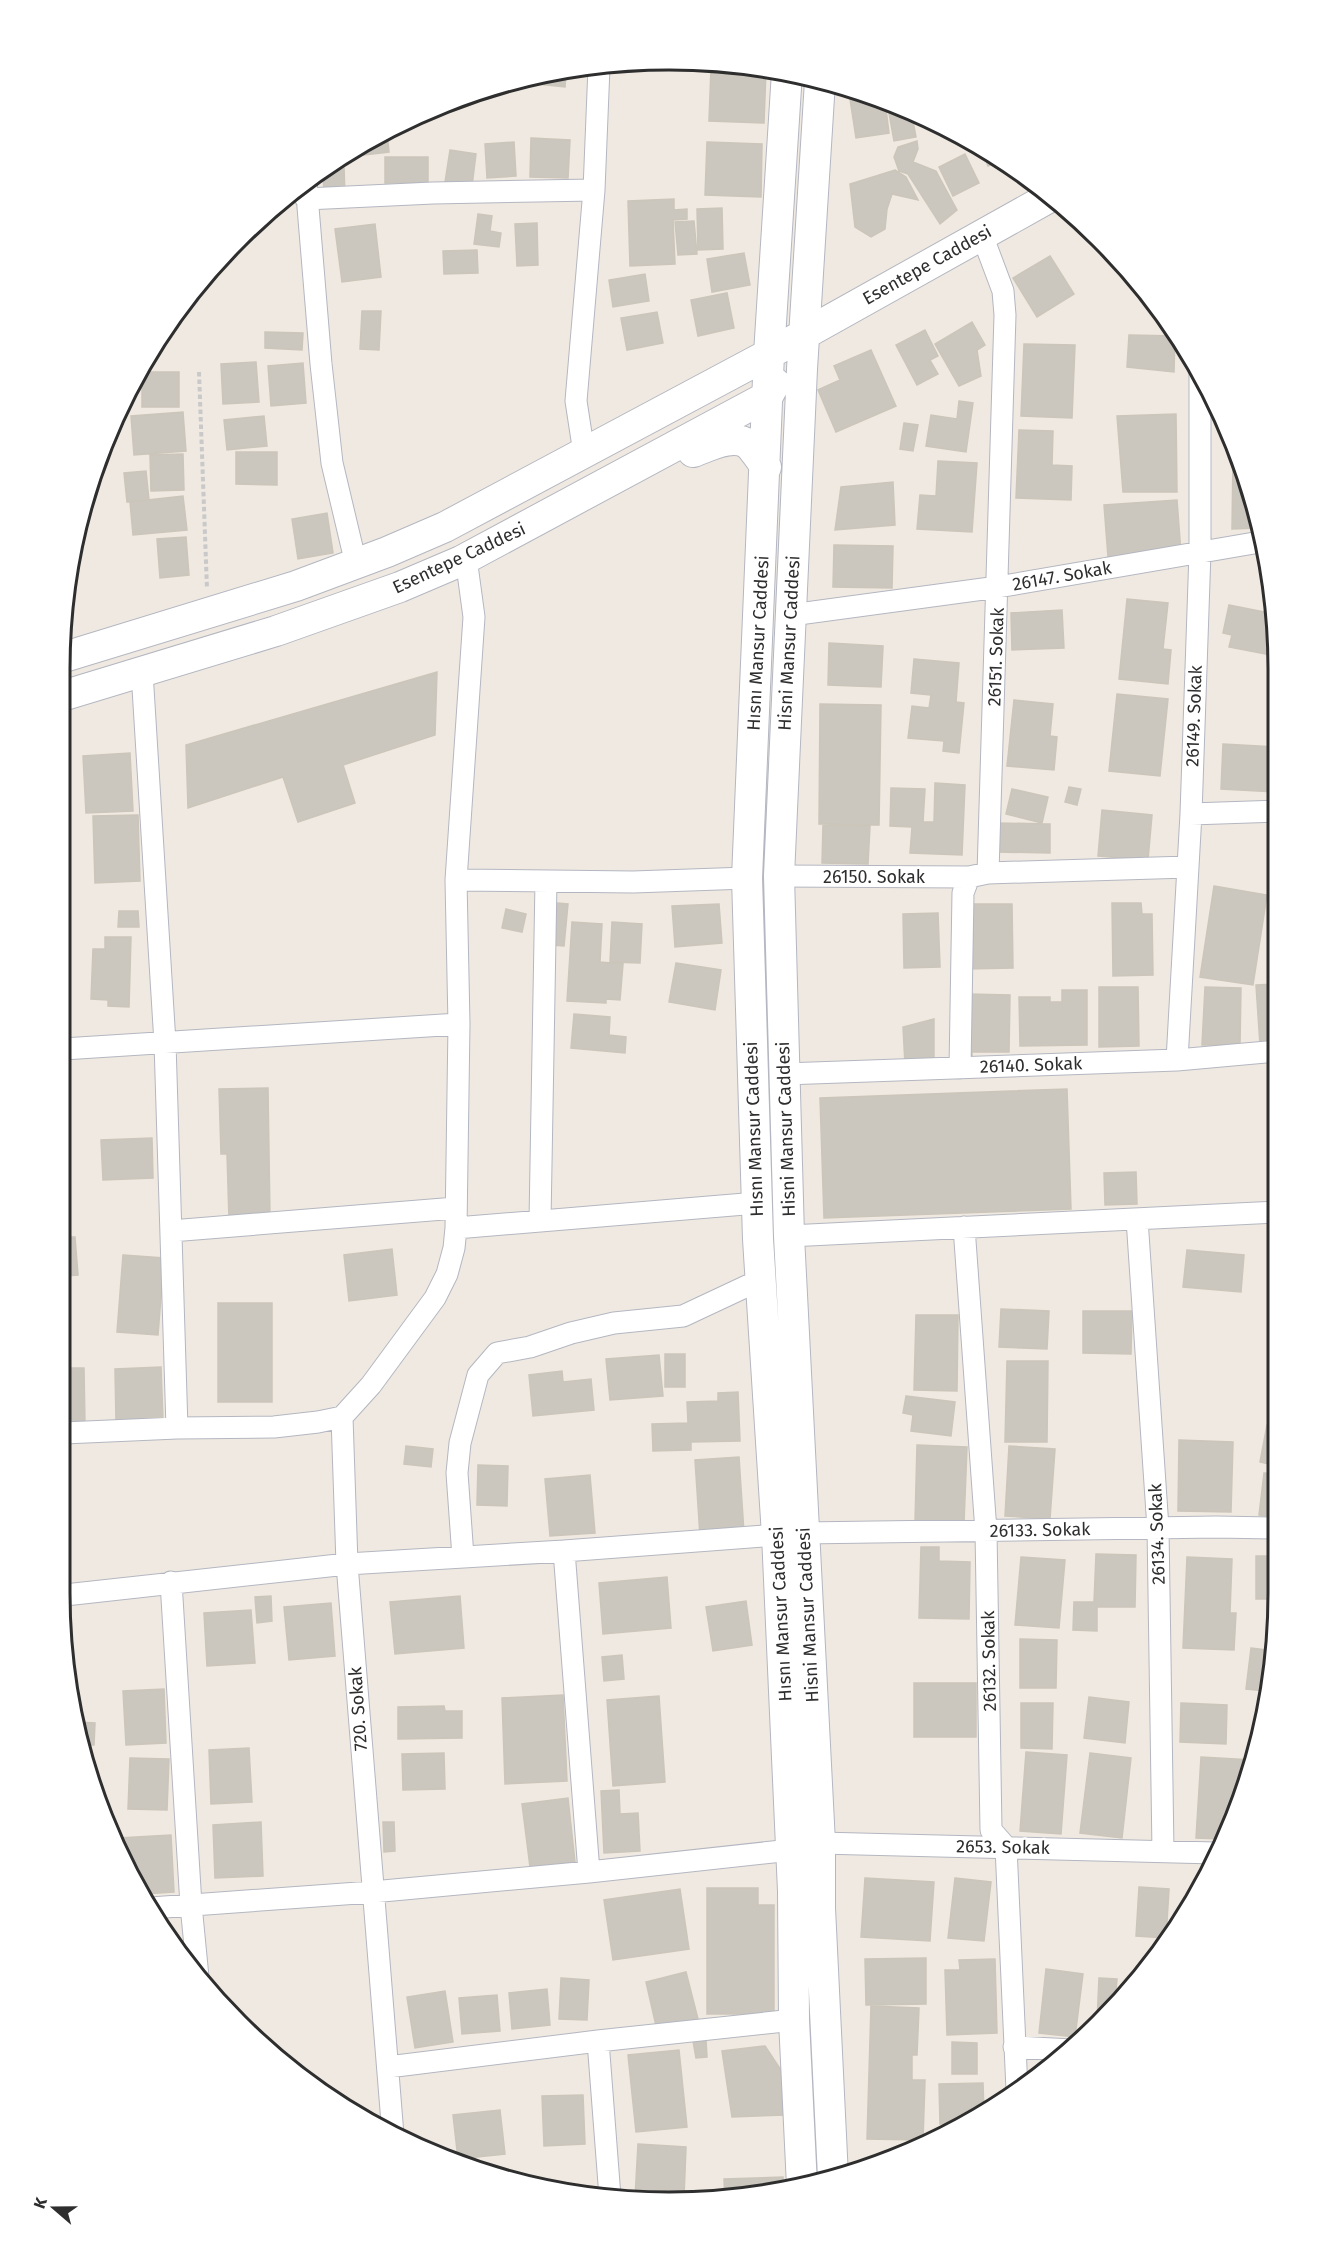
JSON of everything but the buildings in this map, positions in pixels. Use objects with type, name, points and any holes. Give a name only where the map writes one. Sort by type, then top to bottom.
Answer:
[{"type":"main road","name":"Hısnı Mansur Caddesi","points":[[786,82],[769,354],[747,878],[761,1283],[790,1534],[794,2020],[802,2176]]},
{"type":"main road","name":"Hisni Mansur Caddesi","points":[[819,90],[804,334],[779,876],[789,1236],[790,1534],[820,1843],[820,1908],[833,2169]]},
{"type":"main road","name":"Esentepe Caddesi","points":[[71,655],[296,586],[445,527],[769,354],[1043,201]]},
{"type":"main road","points":[[768,396],[804,334]]},
{"type":"main road","name":"Esentepe Caddesi","points":[[70,694],[328,614],[400,587],[466,558],[768,396]]},
{"type":"main road","points":[[621,475],[729,440],[743,442],[750,446],[766,467]]},
{"type":"street","points":[[584,453],[576,401],[594,190],[599,75]]},
{"type":"street","points":[[309,191],[433,193],[594,190]]},
{"type":"street","points":[[306,193],[332,463],[356,564]]},
{"type":"street","name":"26151. Sokak","points":[[960,1068],[963,893],[979,875],[998,587],[1005,315],[1003,291],[982,235]]},
{"type":"street","name":"26149. Sokak","points":[[1177,1060],[1191,814],[1200,552],[1200,392]]},
{"type":"street","name":"26147. Sokak","points":[[791,615],[998,587],[1255,544]]},
{"type":"street","points":[[70,1433],[274,1427],[342,1417],[371,1385],[435,1298],[447,1274],[454,1248],[456,1218],[459,1024],[456,880],[474,617],[466,558]]},
{"type":"street","points":[[142,672],[165,1043],[177,1428]]},
{"type":"street","points":[[1191,814],[1268,811]]},
{"type":"street","name":"26150. Sokak","points":[[779,876],[979,875],[1188,867]]},
{"type":"street","points":[[456,880],[633,882],[747,878]]},
{"type":"street","points":[[540,1221],[546,881]]},
{"type":"street","points":[[70,1048],[459,1024]]},
{"type":"street","name":"26140. Sokak","points":[[784,1074],[1177,1060],[1268,1052]]},
{"type":"street","points":[[171,1231],[456,1218],[540,1221],[757,1203]]},
{"type":"street","points":[[789,1236],[1268,1212]]},
{"type":"street","name":"26134. Sokak","points":[[1137,1219],[1158,1528],[1163,1851]]},
{"type":"street","name":"26132. Sokak","points":[[964,1227],[986,1531],[991,1830],[1006,1847],[1016,2081]]},
{"type":"street","points":[[463,1557],[456,1473],[460,1443],[478,1375],[497,1353],[530,1347],[572,1333],[614,1323],[682,1316],[747,1286],[761,1283]]},
{"type":"street","name":"720. Sokak","points":[[342,1417],[347,1564],[392,2123]]},
{"type":"street","name":"26133. Sokak","points":[[347,1564],[790,1534],[1268,1528]]},
{"type":"street","points":[[564,1551],[589,1872]]},
{"type":"street","points":[[70,1594],[347,1564]]},
{"type":"street","points":[[171,1582],[196,1960]]},
{"type":"street","name":"2653. Sokak","points":[[160,1907],[372,1892],[589,1872],[791,1850],[820,1843],[1209,1853]]},
{"type":"street","points":[[388,2067],[794,2020]]},
{"type":"street","points":[[598,2041],[609,2188]]},
{"type":"street","points":[[1014,2047],[1057,2049]]},
{"type":"path","points":[[199,372],[208,614]]}]
